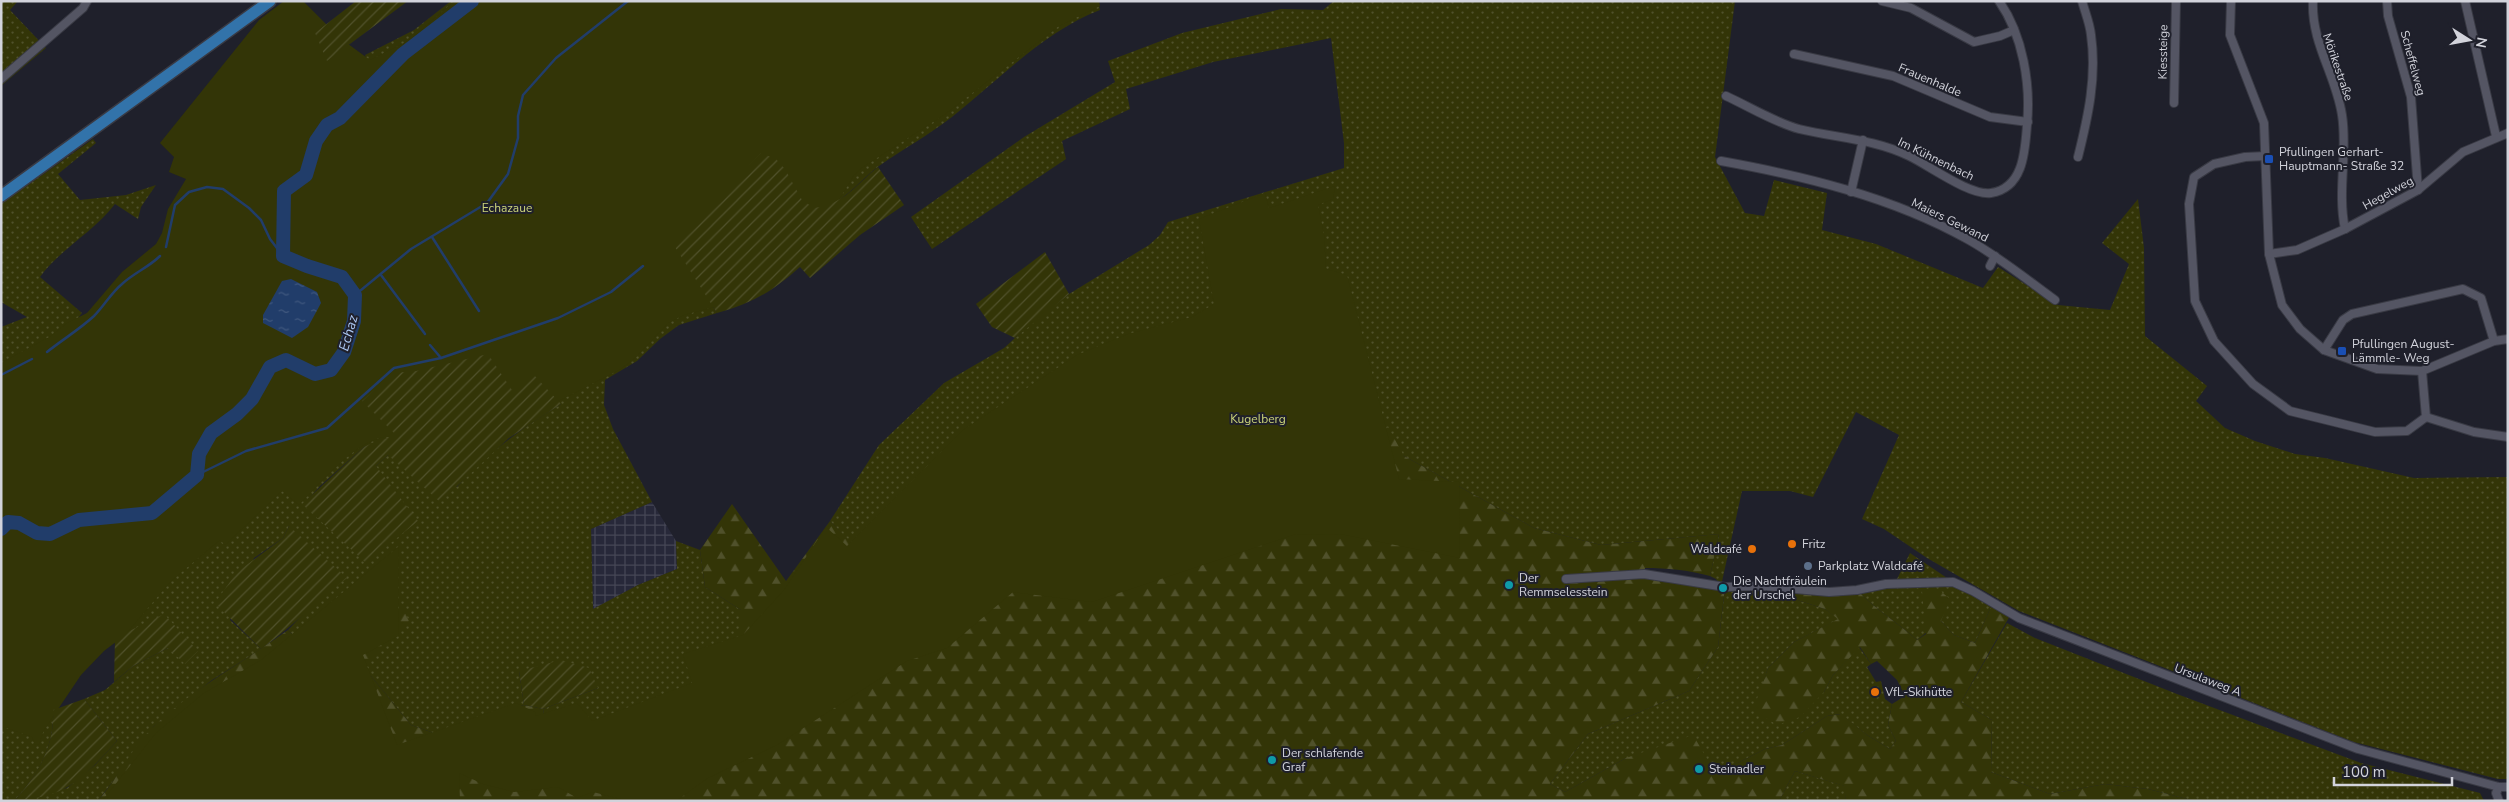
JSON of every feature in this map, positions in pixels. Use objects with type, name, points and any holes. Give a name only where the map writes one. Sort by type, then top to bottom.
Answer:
[{"type":"main road","points":[[1,196],[270,1]]},
{"type":"street","points":[[1,79],[83,8],[87,1]]},
{"type":"street","points":[[1882,1],[1911,8],[1974,42],[2000,36],[2014,30]]},
{"type":"street","name":"Im Kühnenbach","points":[[1726,96],[1797,128],[1863,140],[1908,155],[1978,192],[1993,193],[2011,184],[2023,163],[2028,122],[2027,76],[2014,30],[1999,1]]},
{"type":"street","points":[[2078,158],[2087,124],[2094,76],[2091,34],[2082,1]]},
{"type":"street","name":"Kiessteige","points":[[2174,103],[2176,1]]},
{"type":"street","points":[[2231,1],[2230,35],[2264,123],[2268,254],[2282,305],[2300,329],[2324,350],[2378,368],[2422,370],[2494,341],[2508,339]]},
{"type":"street","name":"Mörikestraße","points":[[2313,1],[2314,33],[2342,114],[2342,204],[2345,229]]},
{"type":"street","name":"Scheffelweg","points":[[2387,1],[2388,16],[2411,97],[2418,190]]},
{"type":"street","points":[[2465,1],[2496,136]]},
{"type":"street","name":"Frauenhalde","points":[[1794,54],[1893,76],[1990,117],[2028,122]]},
{"type":"street","name":"Hegelweg","points":[[2268,254],[2297,250],[2345,229],[2418,190],[2463,152],[2496,136],[2508,133]]},
{"type":"street","points":[[1851,192],[1863,140]]},
{"type":"street","points":[[2266,156],[2245,157],[2214,164],[2194,177],[2189,204],[2195,301],[2214,341],[2253,384],[2290,411],[2375,432],[2407,431],[2426,417]]},
{"type":"street","name":"Maiers Gewand","points":[[1721,161],[1851,192],[1910,211],[1958,234],[1995,256],[2055,300]]},
{"type":"street","points":[[1990,266],[1995,256]]},
{"type":"street","points":[[2324,350],[2342,320],[2352,314],[2463,289],[2481,298],[2494,341]]},
{"type":"street","points":[[2422,370],[2426,417]]},
{"type":"street","points":[[2426,417],[2474,432],[2508,437]]},
{"type":"street","name":"Ursulaweg A","points":[[1566,579],[1644,574],[1725,587],[1763,586],[1828,592],[1916,582],[1953,582],[1973,591],[2019,618],[2358,749],[2499,787],[2508,787]]},
{"type":"street","points":[[2499,787],[2496,793],[2499,801]]},
{"type":"shaded area","points":[[652,502],[676,541],[677,569],[638,585],[593,610],[591,529]]},
{"type":"green space","points":[[1,1],[18,1],[10,10],[46,48],[1,86]]},
{"type":"green space","name":"Echazaue","points":[[284,1],[303,1],[340,38],[370,60],[410,40],[454,1],[1099,1],[1100,6],[1059,26],[944,115],[863,167],[854,175],[812,245],[752,297],[684,315],[668,323],[637,356],[621,369],[547,407],[403,440],[384,437],[373,440],[338,465],[299,505],[282,491],[225,545],[220,540],[171,581],[125,635],[104,651],[81,675],[44,730],[39,744],[35,745],[32,737],[1,726],[1,363],[51,336],[67,323],[87,313],[122,272],[156,244],[162,233],[168,209],[186,179],[169,172],[174,157],[160,143],[259,20]]},
{"type":"green space","points":[[356,1],[408,1],[327,61],[315,33]]},
{"type":"green space","name":"Echazaue","points":[[451,1],[1098,1],[1100,10],[1079,19],[1041,44],[952,117],[879,166],[849,193],[828,206],[675,247],[717,313],[679,325],[660,339],[637,361],[605,380],[604,405],[613,429],[652,502],[591,529],[593,609],[638,585],[677,569],[676,541],[700,550],[705,587],[741,610],[741,632],[778,735],[545,719],[543,709],[598,688],[519,671],[524,705],[482,717],[458,746],[431,732],[411,725],[362,665],[346,635],[297,639],[288,630],[313,604],[289,526],[283,538],[254,558],[230,620],[261,649],[212,680],[154,726],[98,801],[1,801],[1,720],[53,710],[51,735],[44,758],[31,780],[15,800],[67,788],[95,765],[117,741],[84,699],[105,690],[133,666],[168,648],[198,651],[115,638],[1,494],[1,327],[27,317],[1,302],[1,204],[93,139],[96,143],[58,174],[80,200],[126,195],[156,185],[141,207],[138,219],[115,204],[107,214],[57,258],[40,277],[82,313],[75,322],[379,97],[365,55],[414,30]],"holes":[[[561,404],[493,452],[457,487],[388,455],[376,466],[303,505],[320,486],[364,447],[398,436]]]},
{"type":"green space","points":[[1334,1],[1735,1],[1715,157],[1745,213],[1764,216],[1774,180],[1827,193],[1822,230],[1876,244],[1983,288],[1998,267],[2058,305],[2110,310],[2129,264],[2102,243],[2138,199],[2144,248],[2145,336],[2207,386],[2196,401],[2225,428],[2255,441],[2295,454],[2325,458],[2414,478],[2508,477],[2508,779],[2498,779],[2354,742],[2019,611],[1927,558],[1884,529],[1862,519],[1899,435],[1856,412],[1813,497],[1790,491],[1742,491],[1721,586],[1716,579],[1710,576],[1719,534],[1601,545],[1534,528],[1404,456],[1381,436],[852,544],[830,521],[879,445],[944,383],[1004,348],[1036,319],[1069,294],[1149,245],[1160,235],[1168,222],[1344,168],[1344,143],[1331,38],[1213,62],[1126,89],[1130,109],[1062,141],[1066,159],[932,249],[911,217],[1024,137],[1115,82],[1108,61],[1182,33],[1281,9],[1323,10]]},
{"type":"green space","points":[[761,153],[776,159],[785,169],[802,200],[814,208],[825,206],[842,198],[878,167],[904,205],[860,235],[810,278],[800,267],[781,283],[762,295],[717,313],[675,247]]},
{"type":"green space","name":"Kugelberg","points":[[1335,186],[1333,199],[1318,205],[1324,235],[1326,269],[1347,275],[1399,479],[1459,482],[1460,558],[1345,535],[1296,534],[1092,602],[1013,592],[947,648],[907,661],[777,745],[708,778],[676,801],[628,801],[593,792],[577,798],[558,787],[514,792],[483,784],[459,773],[460,801],[102,801],[156,733],[204,693],[261,660],[399,546],[398,636],[363,655],[397,745],[516,703],[535,712],[536,716],[577,703],[592,721],[692,683],[683,654],[743,635],[784,590],[826,527],[847,546],[963,430],[1077,355],[1128,334],[1192,317],[1214,304],[1199,219],[1265,193],[1269,208]]},
{"type":"green space","points":[[1045,252],[1069,294],[1015,338],[992,327],[976,304]]},
{"type":"green space","points":[[488,354],[512,390],[534,375],[561,404],[509,438],[440,502],[388,455],[376,466],[418,521],[366,563],[302,504],[364,447],[378,440],[397,436],[362,401],[394,373],[416,371]]},
{"type":"green space","points":[[969,423],[1010,470],[1381,436],[1388,427],[1404,456],[1534,528],[1601,545],[1719,534],[1710,576],[1686,571],[1653,568],[1645,568],[1644,574],[1725,587],[1718,647],[1689,691],[1588,734],[1550,784],[1565,792],[1626,758],[1693,735],[1716,774],[1765,749],[1782,745],[1827,716],[1841,714],[1867,735],[1890,749],[1896,741],[1888,725],[1892,704],[1905,696],[1897,680],[1877,661],[1871,664],[1860,647],[1833,675],[1824,692],[1800,717],[1777,725],[1753,710],[1768,668],[1794,642],[1838,619],[1825,609],[1791,598],[1779,588],[1857,590],[1917,640],[1926,634],[1922,591],[1938,589],[1950,599],[1941,621],[1954,635],[1975,643],[1993,602],[2011,614],[1961,702],[1992,720],[1991,772],[2050,794],[2105,784],[2148,789],[2195,801],[1846,801],[1844,786],[1795,771],[1779,801],[98,801],[139,743],[170,711],[288,630],[297,639],[346,635],[403,608],[409,621],[362,665],[411,725],[431,732],[458,746],[482,718],[524,705],[543,709],[545,719],[616,778],[741,645],[741,610],[705,587],[700,550],[732,504],[786,581],[830,521],[852,543]]},
{"type":"green space","points":[[289,526],[347,578],[261,649],[215,603],[237,572],[283,538]]},
{"type":"green space","points":[[1910,553],[1953,582],[1993,602],[1975,643],[1954,635],[1941,621],[1917,640],[1857,590],[1895,583]]},
{"type":"green space","points":[[1725,588],[1780,589],[1791,598],[1825,609],[1839,619],[1794,642],[1768,668],[1754,711],[1824,692],[1833,675],[1859,647],[1871,664],[1867,667],[1876,682],[1881,681],[1885,699],[1892,704],[1888,725],[1896,741],[1890,749],[1867,735],[1840,714],[1827,716],[1782,745],[1765,749],[1716,774],[1626,758],[1565,792],[1550,784],[1588,734],[1689,691],[1718,647]]},
{"type":"green space","points":[[164,614],[198,651],[185,664],[168,648],[133,666],[114,682],[115,638]]},
{"type":"green space","points":[[2007,623],[2035,638],[2361,763],[2480,793],[2484,801],[2271,801],[2265,799],[2264,801],[2195,801],[2148,789],[2105,784],[2050,794],[1991,772],[1992,720],[1961,702]]},
{"type":"green space","points":[[561,660],[589,668],[598,688],[543,709],[524,705],[519,671]]},
{"type":"green space","points":[[84,699],[117,741],[94,766],[73,784],[48,795],[15,800],[38,770],[43,759],[51,735],[53,710]]},
{"type":"green space","points":[[1795,771],[1845,786],[1846,801],[1779,801]]},
{"type":"water","points":[[291,279],[317,292],[321,303],[308,327],[292,338],[263,323],[263,315],[282,281]]},
{"type":"waterway","name":"Echaz","points":[[1,529],[8,522],[19,523],[37,533],[50,534],[79,520],[152,513],[197,475],[199,454],[211,433],[237,414],[252,399],[270,367],[286,360],[315,374],[331,370],[344,352],[354,321],[355,295],[342,277],[283,256],[284,191],[306,175],[316,141],[327,125],[340,118],[403,54],[472,1]]},
{"type":"waterway","points":[[355,295],[411,249],[487,203],[508,174],[518,138],[518,116],[523,95],[556,58],[628,1]]},
{"type":"waterway","points":[[166,247],[175,205],[189,192],[207,187],[223,189],[249,208],[261,220],[270,239],[283,256]]},
{"type":"waterway","points":[[432,237],[479,311]]},
{"type":"waterway","points":[[47,352],[94,316],[122,284],[160,256]]},
{"type":"waterway","points":[[197,475],[246,451],[327,428],[394,368],[441,358],[558,318],[611,292],[643,266]]},
{"type":"waterway","points":[[381,275],[425,334]]},
{"type":"waterway","points":[[430,345],[441,358]]},
{"type":"waterway","points":[[1,375],[32,359]]},
{"type":"place","name":"Pfullingen Gerhart- Hauptmann- Straße 32","points":[[2269,159]]},
{"type":"place","name":"Pfullingen August- Lämmle- Weg","points":[[2342,351]]},
{"type":"place","name":"Fritz","points":[[1792,544]]},
{"type":"place","name":"Waldcafé","points":[[1752,549]]},
{"type":"place","name":"Parkplatz Waldcafé","points":[[1808,566]]},
{"type":"place","name":"Der Remmselesstein","points":[[1509,585]]},
{"type":"place","name":"Die Nachtfräulein der Urschel","points":[[1723,588]]},
{"type":"place","name":"VfL-Skihütte","points":[[1875,692]]},
{"type":"place","name":"Der schlafende Graf","points":[[1272,760]]},
{"type":"place","name":"Steinadler","points":[[1699,769]]}]
